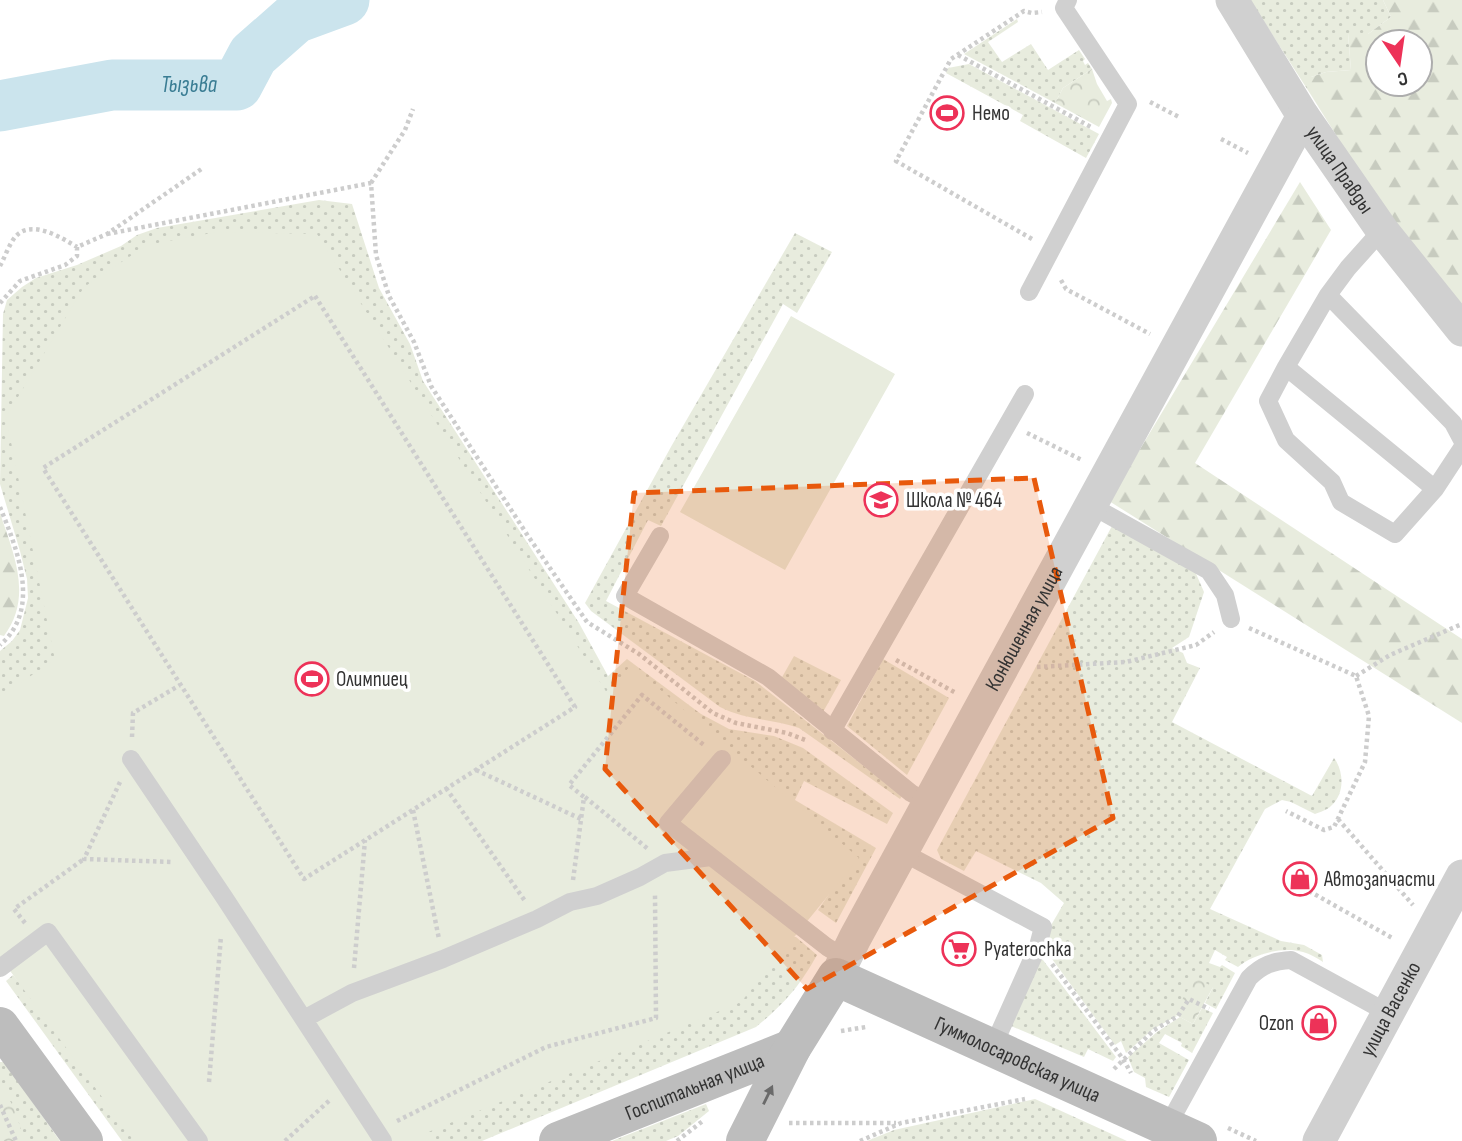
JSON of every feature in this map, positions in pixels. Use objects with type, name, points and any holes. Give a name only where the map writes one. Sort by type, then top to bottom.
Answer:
[{"type":"street","name":"улица Правды","points":[[1232,0],[1303,116],[1382,230],[1462,330]]},
{"type":"street","name":"Конюшенная улица","points":[[745,1141],[792,1048],[841,967],[1303,116]]},
{"type":"street","name":"улица Васенко","points":[[1319,1141],[1462,876]]},
{"type":"street","name":"Гуммолосаровская улица","points":[[841,967],[992,1049],[1183,1134]]},
{"type":"street","points":[[0,1027],[84,1141]]},
{"type":"street","name":"Госпитальная улица","points":[[558,1141],[792,1048]]},
{"type":"lane","points":[[1029,292],[1128,104],[1066,4]]},
{"type":"lane","points":[[1382,230],[1328,295],[1268,401],[1286,440],[1332,482],[1341,502],[1395,534],[1435,489],[1462,448]]},
{"type":"lane","points":[[1328,295],[1453,424],[1462,440]]},
{"type":"lane","points":[[1286,366],[1435,489]]},
{"type":"lane","points":[[832,731],[1025,394]]},
{"type":"lane","points":[[1092,506],[1209,571],[1225,595],[1231,619]]},
{"type":"lane","points":[[660,536],[625,596],[768,677],[911,793],[929,803]]},
{"type":"lane","points":[[131,759],[380,1136]]},
{"type":"lane","points":[[722,759],[668,823],[827,947],[841,967]]},
{"type":"lane","points":[[902,852],[1043,928],[1038,946],[992,1049]]},
{"type":"lane","points":[[304,1019],[352,993],[443,959],[570,902],[597,896],[660,866],[711,856]]},
{"type":"lane","points":[[0,968],[48,932],[200,1141]]},
{"type":"lane","points":[[1183,1134],[1227,1018],[1249,978],[1264,965],[1291,960],[1388,1013]]},
{"type":"path","points":[[1052,249],[896,161],[951,60],[1024,11],[1032,13],[1066,4]]},
{"type":"path","points":[[958,55],[1111,137]]},
{"type":"path","points":[[1142,91],[1150,102],[1179,117]]},
{"type":"path","points":[[1144,112],[1150,102]]},
{"type":"path","points":[[413,109],[405,130],[371,183],[376,255],[389,296],[414,342],[430,386],[587,622],[639,654],[713,713],[736,723],[787,733],[809,741]]},
{"type":"path","points":[[77,247],[107,234],[203,168]]},
{"type":"path","points":[[107,234],[371,183]]},
{"type":"path","points":[[0,266],[16,235],[27,230],[52,233],[77,247]]},
{"type":"path","points":[[0,303],[20,281],[33,274],[65,265],[77,256],[77,247]]},
{"type":"path","points":[[1059,274],[1066,289],[1157,338]]},
{"type":"path","points":[[315,296],[575,707],[476,769],[303,879],[43,468],[315,296]]},
{"type":"path","points":[[1007,424],[1090,464]]},
{"type":"path","points":[[0,507],[19,560],[23,605],[16,625],[0,645]]},
{"type":"path","points":[[1029,667],[1126,662],[1196,645],[1231,619],[1356,676],[1369,716],[1365,762],[1334,827],[1324,830],[1286,811]]},
{"type":"path","points":[[1356,676],[1390,655],[1462,624]]},
{"type":"path","points":[[878,650],[963,697]]},
{"type":"path","points":[[38,939],[14,909],[84,859],[131,759],[133,713],[180,684]]},
{"type":"path","points":[[380,1136],[546,1046],[656,1018],[660,866],[569,785],[642,695],[722,759]]},
{"type":"path","points":[[476,769],[581,818]]},
{"type":"path","points":[[446,788],[537,919]]},
{"type":"path","points":[[570,902],[584,797]]},
{"type":"path","points":[[413,810],[443,959]]},
{"type":"path","points":[[1338,819],[1414,906]]},
{"type":"path","points":[[352,993],[365,839]]},
{"type":"path","points":[[84,859],[201,862]]},
{"type":"path","points":[[1309,891],[1396,940]]},
{"type":"path","points":[[209,1082],[222,927]]},
{"type":"path","points":[[1038,946],[1124,1059],[1135,1079]]},
{"type":"path","points":[[1108,1075],[1154,1031],[1178,1016],[1189,999],[1227,1018]]},
{"type":"path","points":[[285,1141],[340,1091]]},
{"type":"path","points":[[787,1123],[901,1123],[1036,1096]]},
{"type":"path","points":[[0,1105],[16,1141]]},
{"type":"path","points":[[677,1141],[707,1118]]},
{"type":"path","points":[[860,1141],[901,1123]]},
{"type":"highlighted area","points":[[1034,478],[1113,818],[807,989],[605,769],[634,493]]},
{"type":"green space","points":[[1250,0],[1383,0],[1391,17],[1376,28],[1364,28],[1364,34],[1348,34],[1351,70],[1326,72],[1311,77],[1311,95]]},
{"type":"green space","points":[[1383,0],[1462,0],[1462,306],[1391,223],[1311,95],[1311,77],[1326,72],[1351,70],[1348,33],[1364,34],[1364,98],[1434,98],[1434,28],[1376,28],[1391,17]]},
{"type":"green space","points":[[1017,19],[1018,22],[988,42],[1002,62],[1031,44],[1048,70],[1079,50],[1085,59],[1085,65],[1088,63],[1092,69],[1063,88],[1055,103],[964,54]]},
{"type":"green space","points":[[969,64],[1099,134],[1086,158],[1020,121],[1023,115],[946,73],[948,68]]},
{"type":"green space","points":[[1092,69],[1107,101],[1111,99],[1112,103],[1099,127],[1055,103],[1063,88]]},
{"type":"green space","points":[[1300,182],[1331,230],[1195,463],[1462,639],[1462,723],[1109,501]]},
{"type":"green space","points":[[319,200],[352,204],[379,288],[410,344],[423,381],[579,623],[608,676],[627,659],[701,714],[729,729],[774,736],[803,748],[893,813],[887,824],[804,781],[795,800],[876,848],[836,923],[818,910],[829,894],[559,790],[78,654],[0,738],[0,651],[20,630],[28,598],[27,579],[0,484],[3,314],[7,300],[36,278],[77,265],[157,228]]},
{"type":"green space","name":"Олимпиец","points":[[217,232],[317,234],[607,693],[631,665],[859,858],[741,1002],[426,1133],[429,1141],[134,1141],[0,957],[0,696],[55,660],[6,417],[84,287],[147,245]]},
{"type":"green space","points":[[795,233],[832,252],[797,313],[783,304],[661,526],[648,520],[606,601],[755,681],[902,796],[900,799],[799,728],[720,707],[591,611],[585,603],[672,445]]},
{"type":"green space","points":[[791,316],[895,374],[785,570],[680,512]]},
{"type":"green space","points":[[0,513],[15,560],[19,591],[13,621],[4,636],[0,635]]},
{"type":"green space","points":[[1112,526],[1194,569],[1204,592],[1189,637],[1172,648],[1183,653],[1187,663],[1200,668],[1172,722],[1312,796],[1334,758],[1340,769],[1342,782],[1336,801],[1328,809],[1315,814],[1282,800],[1265,809],[1210,909],[1281,941],[1304,945],[1322,955],[1323,962],[1306,953],[1287,950],[1260,955],[1238,967],[1215,950],[1209,963],[1220,967],[1222,965],[1235,973],[1216,1009],[1205,1003],[1213,987],[1175,1015],[1177,1016],[1153,1029],[1126,1053],[1121,1041],[1115,1045],[1044,948],[1050,927],[1064,903],[1041,883],[976,851],[964,871],[941,859],[937,850]]},
{"type":"green space","points":[[794,656],[841,680],[823,712],[781,679]]},
{"type":"green space","points":[[883,659],[949,698],[907,775],[847,726]]},
{"type":"green space","points":[[787,936],[796,937],[817,955],[791,994],[756,1027],[482,1141],[398,1141]]},
{"type":"green space","points":[[1040,956],[1116,1057],[1113,1061],[1088,1049],[1084,1057],[1011,1026]]},
{"type":"green space","points":[[13,975],[153,1141],[122,1141],[6,981]]},
{"type":"green space","points":[[1195,977],[1213,987],[1193,1024],[1174,1014]]},
{"type":"green space","points":[[1202,1008],[1213,1013],[1192,1053],[1181,1046],[1182,1043],[1165,1034],[1159,1043],[1189,1060],[1169,1097],[1146,1087],[1145,1078],[1134,1072],[1128,1057],[1157,1032],[1180,1017],[1193,1024]]},
{"type":"green space","points":[[0,1062],[4,1062],[60,1141],[18,1141],[0,1096]]},
{"type":"green space","points":[[0,1084],[13,1106],[25,1141],[0,1141]]},
{"type":"green space","points":[[1035,1099],[1127,1141],[867,1141],[894,1130]]},
{"type":"green space","points":[[706,1104],[709,1111],[678,1136],[666,1141],[612,1141]]},
{"type":"waterway","name":"Тызьва","points":[[0,106],[112,85],[237,85],[253,55],[295,18],[344,0]]},
{"type":"place","name":"Немо","points":[[947,113]]},
{"type":"place","name":"Школа № 464","points":[[881,500]]},
{"type":"place","name":"Олимпиец","points":[[312,679]]},
{"type":"place","name":"Автозапчасти","points":[[1300,879]]},
{"type":"place","name":"Pyaterochka","points":[[959,949]]},
{"type":"place","name":"Ozon","points":[[1319,1023]]}]
